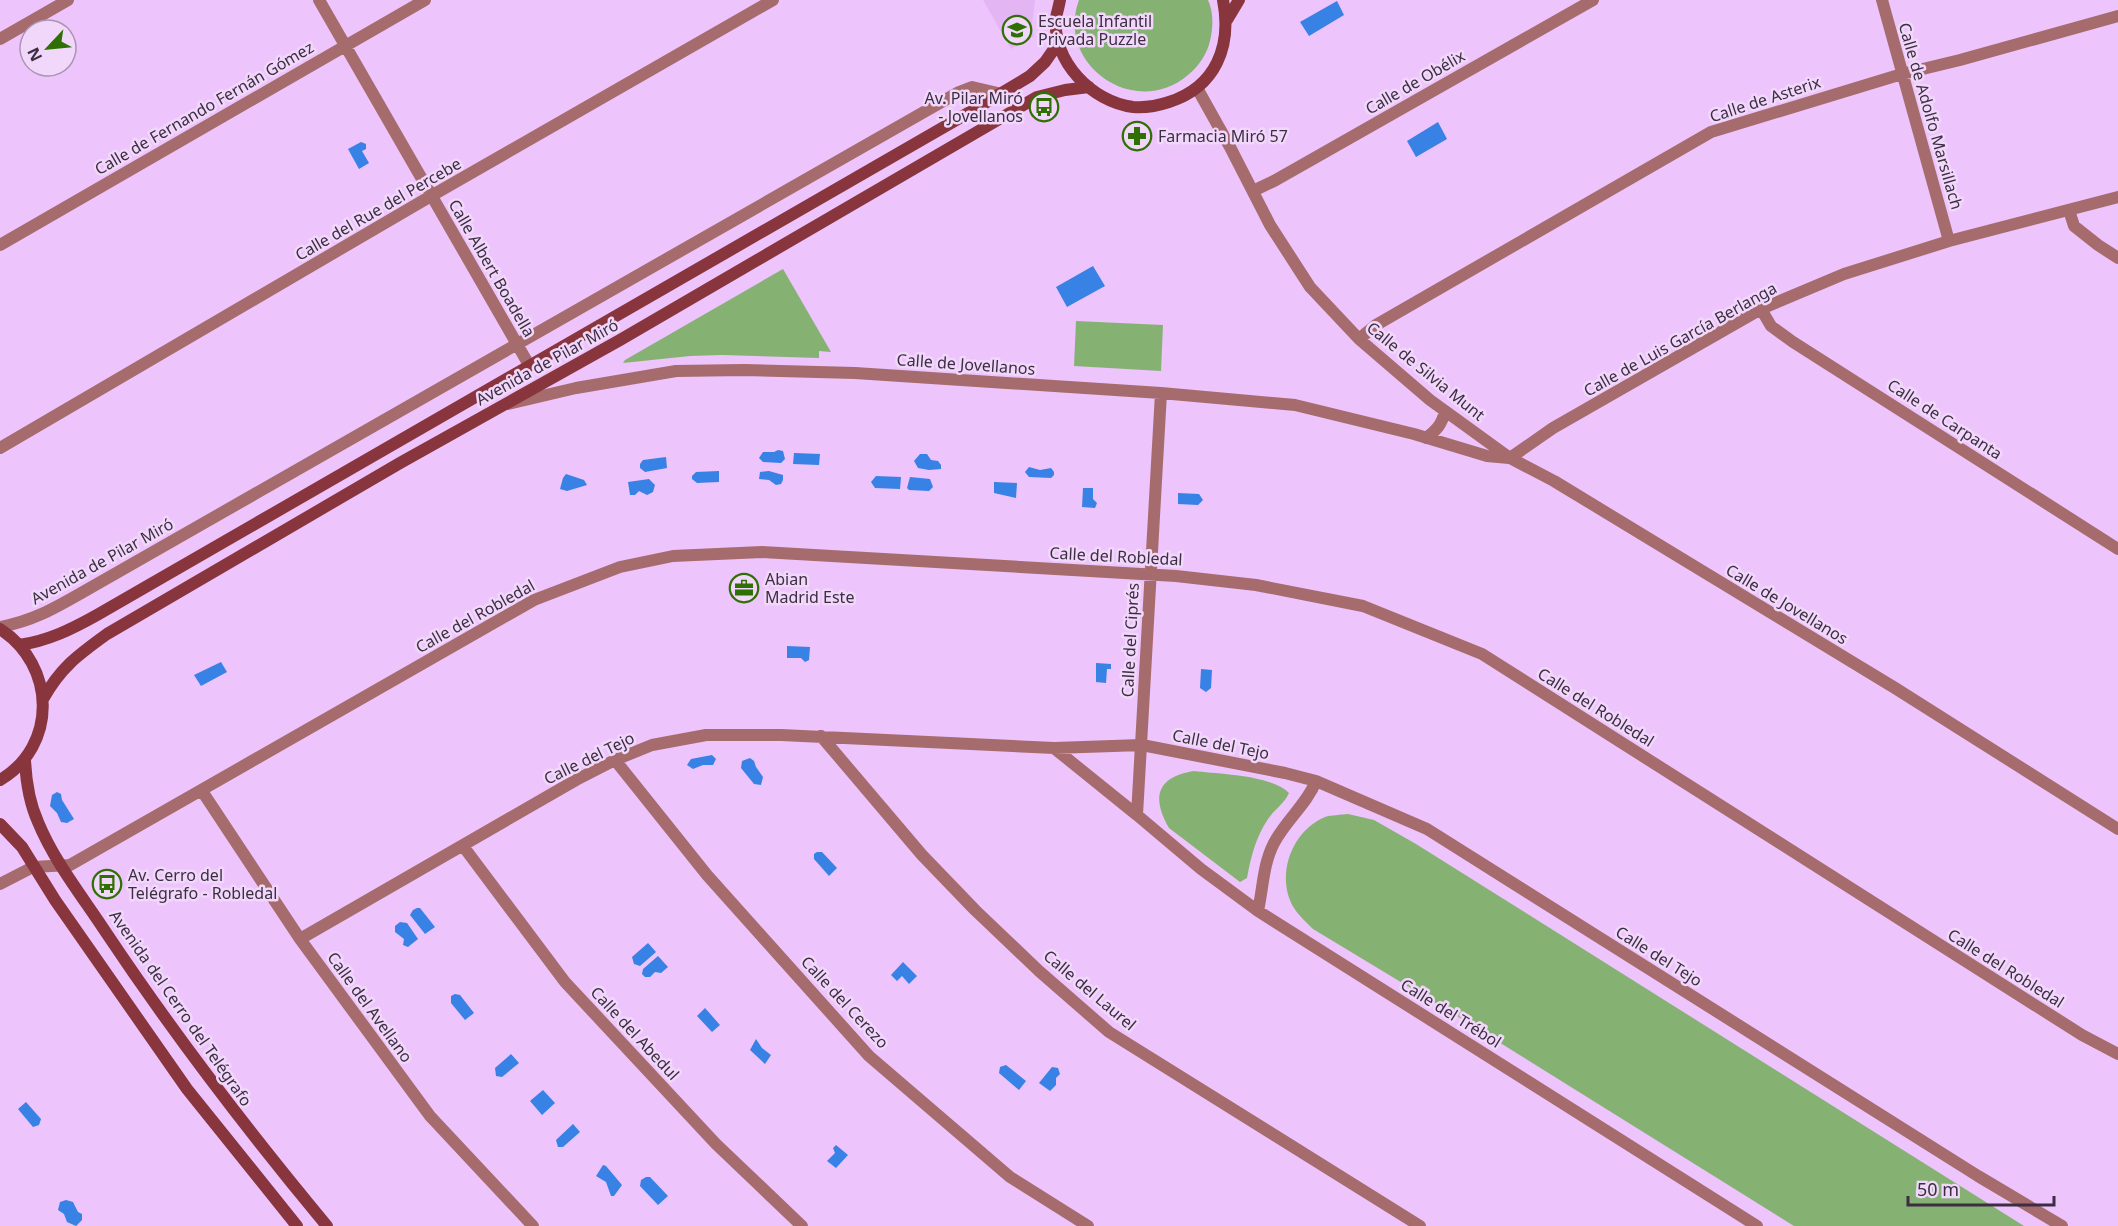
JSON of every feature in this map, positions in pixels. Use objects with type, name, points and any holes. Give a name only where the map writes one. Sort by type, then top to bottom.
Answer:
[{"type":"street","points":[[0,39],[68,0]]},
{"type":"street","name":"Calle Albert Boadella","points":[[319,0],[529,365]]},
{"type":"street","name":"Calle de Fernando Fernán Gómez","points":[[0,245],[425,0]]},
{"type":"street","name":"Calle del Rue del Percebe","points":[[0,448],[431,196],[773,0]]},
{"type":"street","points":[[1060,0],[1056,20],[1059,42],[1066,59],[1089,87],[1104,98],[1132,107],[1154,107],[1182,98],[1197,88],[1212,73],[1222,52],[1227,20],[1223,0]]},
{"type":"street","points":[[1227,20],[1239,0]]},
{"type":"street","name":"Calle de Obélix","points":[[1253,191],[1593,0]]},
{"type":"street","name":"Calle de Adolfo Marsillach","points":[[1882,0],[1950,241]]},
{"type":"street","name":"Calle de Asterix","points":[[1359,339],[1376,325],[1711,132],[1902,74],[2118,16]]},
{"type":"street","name":"Avenida de Pilar Miró","points":[[19,645],[37,642],[69,631],[1002,94],[1030,76],[1045,62],[1059,42]]},
{"type":"street","name":"Avenida de Pilar Miró","points":[[0,628],[22,623],[62,604],[959,92],[972,87],[1002,94]]},
{"type":"street","name":"Avenida de Pilar Miró","points":[[43,699],[58,675],[80,653],[107,634],[501,406],[620,340],[1037,97],[1089,87]]},
{"type":"street","name":"Calle de Silvia Munt","points":[[1197,88],[1270,225],[1310,287],[1381,360],[1445,411],[1510,458]]},
{"type":"street","name":"Calle de Luis García Berlanga","points":[[1510,458],[1553,428],[1761,309],[1844,274],[1950,241],[2118,197]]},
{"type":"street","points":[[2069,210],[2074,226],[2118,258]]},
{"type":"street","name":"Calle de Carpanta","points":[[1761,309],[1771,326],[1778,332],[2118,549]]},
{"type":"street","name":"Calle de Jovellanos","points":[[501,406],[576,388],[676,371],[855,373],[1161,393],[1295,405],[1487,456],[1510,458],[1554,481],[1895,688],[2118,829]]},
{"type":"street","name":"Calle del Ciprés","points":[[1142,745],[1161,393]]},
{"type":"street","points":[[1426,438],[1443,422],[1445,411]]},
{"type":"street","name":"Calle del Robledal","points":[[63,866],[70,865],[202,791],[534,600],[620,567],[673,556],[762,552],[1150,574],[1256,585],[1363,606],[1482,654],[2072,1029],[2118,1054]]},
{"type":"street","points":[[0,628],[19,645],[36,670],[43,699],[38,734],[25,760],[0,780]]},
{"type":"street","name":"Calle del Tejo","points":[[300,939],[576,780],[615,760],[652,746],[706,735],[821,736],[1054,748],[1142,745],[1316,781],[1427,829],[1978,1176],[2062,1226]]},
{"type":"street","name":"Calle del Laurel","points":[[821,736],[922,855],[1039,971],[1109,1032],[1420,1226]]},
{"type":"street","points":[[1137,815],[1142,745]]},
{"type":"street","name":"Calle del Trébol","points":[[1054,748],[1201,869],[1258,910],[1757,1226]]},
{"type":"street","name":"Avenida del Cerro del Telégrafo","points":[[25,760],[31,803],[38,823],[63,866],[137,978],[206,1075],[327,1226]]},
{"type":"street","name":"Calle del Cerezo","points":[[615,760],[707,875],[869,1056],[1010,1177],[1089,1226]]},
{"type":"street","points":[[1258,910],[1266,864],[1274,843],[1288,820],[1312,792],[1316,781]]},
{"type":"street","name":"Calle del Avellano","points":[[202,791],[300,939],[430,1116],[533,1226]]},
{"type":"street","points":[[0,824],[22,848],[187,1089],[297,1226]]},
{"type":"street","name":"Calle del Abedul","points":[[463,846],[566,982],[716,1144],[802,1226]]},
{"type":"street","points":[[0,884],[33,867],[63,866]]},
{"type":"shaded area","name":"Escuela Infantil Privada Puzzle","points":[[983,0],[1035,0],[1032,24],[1034,36],[1011,49]]},
{"type":"green space","points":[[1079,0],[1208,0],[1212,20],[1209,46],[1202,60],[1188,75],[1167,87],[1145,91],[1124,88],[1105,79],[1089,64],[1078,45],[1075,24]]},
{"type":"green space","points":[[783,269],[831,352],[819,351],[819,358],[722,355],[623,363],[625,360]]},
{"type":"green space","points":[[1076,321],[1163,325],[1161,371],[1074,366]]},
{"type":"green space","points":[[1194,771],[1258,779],[1270,782],[1289,793],[1260,833],[1254,847],[1247,878],[1240,882],[1169,828],[1163,817],[1159,798],[1165,783],[1172,778]]},
{"type":"green space","points":[[1348,814],[1374,820],[1416,844],[2024,1226],[1794,1226],[1313,929],[1296,911],[1288,896],[1286,869],[1295,844],[1313,824],[1325,817]]},
{"type":"water","points":[[1337,1],[1344,15],[1309,36],[1300,22]]},
{"type":"water","points":[[1438,122],[1447,139],[1416,157],[1407,141]]},
{"type":"water","points":[[361,142],[366,144],[366,149],[362,151],[369,163],[359,169],[348,149]]},
{"type":"water","points":[[1093,266],[1105,286],[1067,307],[1056,287]]},
{"type":"water","points":[[783,451],[785,459],[781,463],[763,462],[759,458],[763,452]]},
{"type":"water","points":[[794,453],[820,454],[819,465],[793,464]]},
{"type":"water","points":[[920,454],[927,454],[931,460],[938,461],[941,469],[918,468],[914,461]]},
{"type":"water","points":[[666,457],[667,468],[645,472],[640,468],[643,460]]},
{"type":"water","points":[[1029,467],[1040,470],[1051,468],[1054,475],[1051,478],[1029,477],[1025,472]]},
{"type":"water","points":[[719,471],[719,482],[697,483],[692,479],[696,472]]},
{"type":"water","points":[[769,471],[783,475],[781,484],[776,485],[769,480],[759,479],[760,472]]},
{"type":"water","points":[[566,474],[584,480],[587,485],[567,491],[560,489]]},
{"type":"water","points":[[876,476],[901,477],[900,489],[875,488],[871,482]]},
{"type":"water","points":[[910,477],[930,479],[933,487],[929,491],[909,490],[907,488]]},
{"type":"water","points":[[649,479],[655,485],[653,492],[647,495],[639,491],[635,495],[630,495],[628,482]]},
{"type":"water","points":[[994,482],[1017,483],[1016,498],[994,493]]},
{"type":"water","points":[[1083,488],[1093,488],[1093,499],[1097,503],[1095,508],[1082,507]]},
{"type":"water","points":[[1178,493],[1199,494],[1203,500],[1198,505],[1178,504]]},
{"type":"water","points":[[787,646],[810,647],[809,660],[805,662],[801,658],[787,658]]},
{"type":"water","points":[[221,662],[227,672],[201,686],[194,675]]},
{"type":"water","points":[[1096,663],[1111,664],[1111,669],[1107,669],[1106,683],[1096,682]]},
{"type":"water","points":[[1201,669],[1212,670],[1211,688],[1206,692],[1200,688]]},
{"type":"water","points":[[712,755],[716,759],[713,765],[703,765],[693,769],[687,765],[691,759]]},
{"type":"water","points":[[750,758],[763,777],[761,785],[754,784],[741,768],[742,761]]},
{"type":"water","points":[[57,792],[61,794],[62,800],[74,819],[67,823],[61,822],[57,813],[50,806],[52,795]]},
{"type":"water","points":[[822,852],[837,868],[829,876],[814,859],[814,854]]},
{"type":"water","points":[[420,908],[435,927],[425,934],[410,915]]},
{"type":"water","points":[[400,922],[407,923],[418,939],[408,947],[403,945],[404,939],[395,932],[395,926]]},
{"type":"water","points":[[648,943],[656,952],[640,966],[634,964],[632,957]]},
{"type":"water","points":[[658,956],[668,967],[661,973],[655,972],[650,977],[645,977],[642,974],[643,969]]},
{"type":"water","points":[[903,962],[917,976],[909,984],[902,976],[897,981],[891,975]]},
{"type":"water","points":[[460,995],[474,1013],[465,1020],[451,1003],[451,996]]},
{"type":"water","points":[[705,1008],[720,1025],[712,1032],[697,1016]]},
{"type":"water","points":[[756,1039],[771,1055],[765,1064],[750,1050]]},
{"type":"water","points":[[511,1054],[519,1063],[502,1077],[496,1076],[495,1068]]},
{"type":"water","points":[[1006,1065],[1026,1081],[1019,1090],[999,1073],[1000,1067]]},
{"type":"water","points":[[1052,1067],[1058,1068],[1060,1074],[1056,1078],[1056,1085],[1050,1091],[1039,1083]]},
{"type":"water","points":[[543,1090],[555,1103],[542,1115],[530,1101]]},
{"type":"water","points":[[26,1102],[41,1119],[39,1125],[33,1127],[18,1109]]},
{"type":"water","points":[[573,1124],[580,1132],[563,1147],[558,1147],[556,1140]]},
{"type":"water","points":[[836,1145],[848,1155],[836,1168],[827,1161],[835,1153],[833,1148]]},
{"type":"water","points":[[603,1165],[622,1185],[614,1196],[611,1196],[606,1182],[596,1176]]},
{"type":"water","points":[[650,1177],[668,1196],[658,1205],[640,1186],[641,1180]]},
{"type":"water","points":[[66,1200],[73,1202],[78,1212],[82,1214],[82,1220],[76,1226],[67,1222],[64,1214],[58,1210],[60,1202]]},
{"type":"place","name":"Escuela Infantil Privada Puzzle","points":[[1017,30]]},
{"type":"place","name":"Av. Pilar Miró - Jovellanos","points":[[1044,107]]},
{"type":"place","name":"Farmacia Miró 57","points":[[1137,136]]},
{"type":"place","name":"Abian Madrid Este","points":[[744,588]]},
{"type":"place","name":"Av. Cerro del Telégrafo - Robledal","points":[[107,884]]}]
